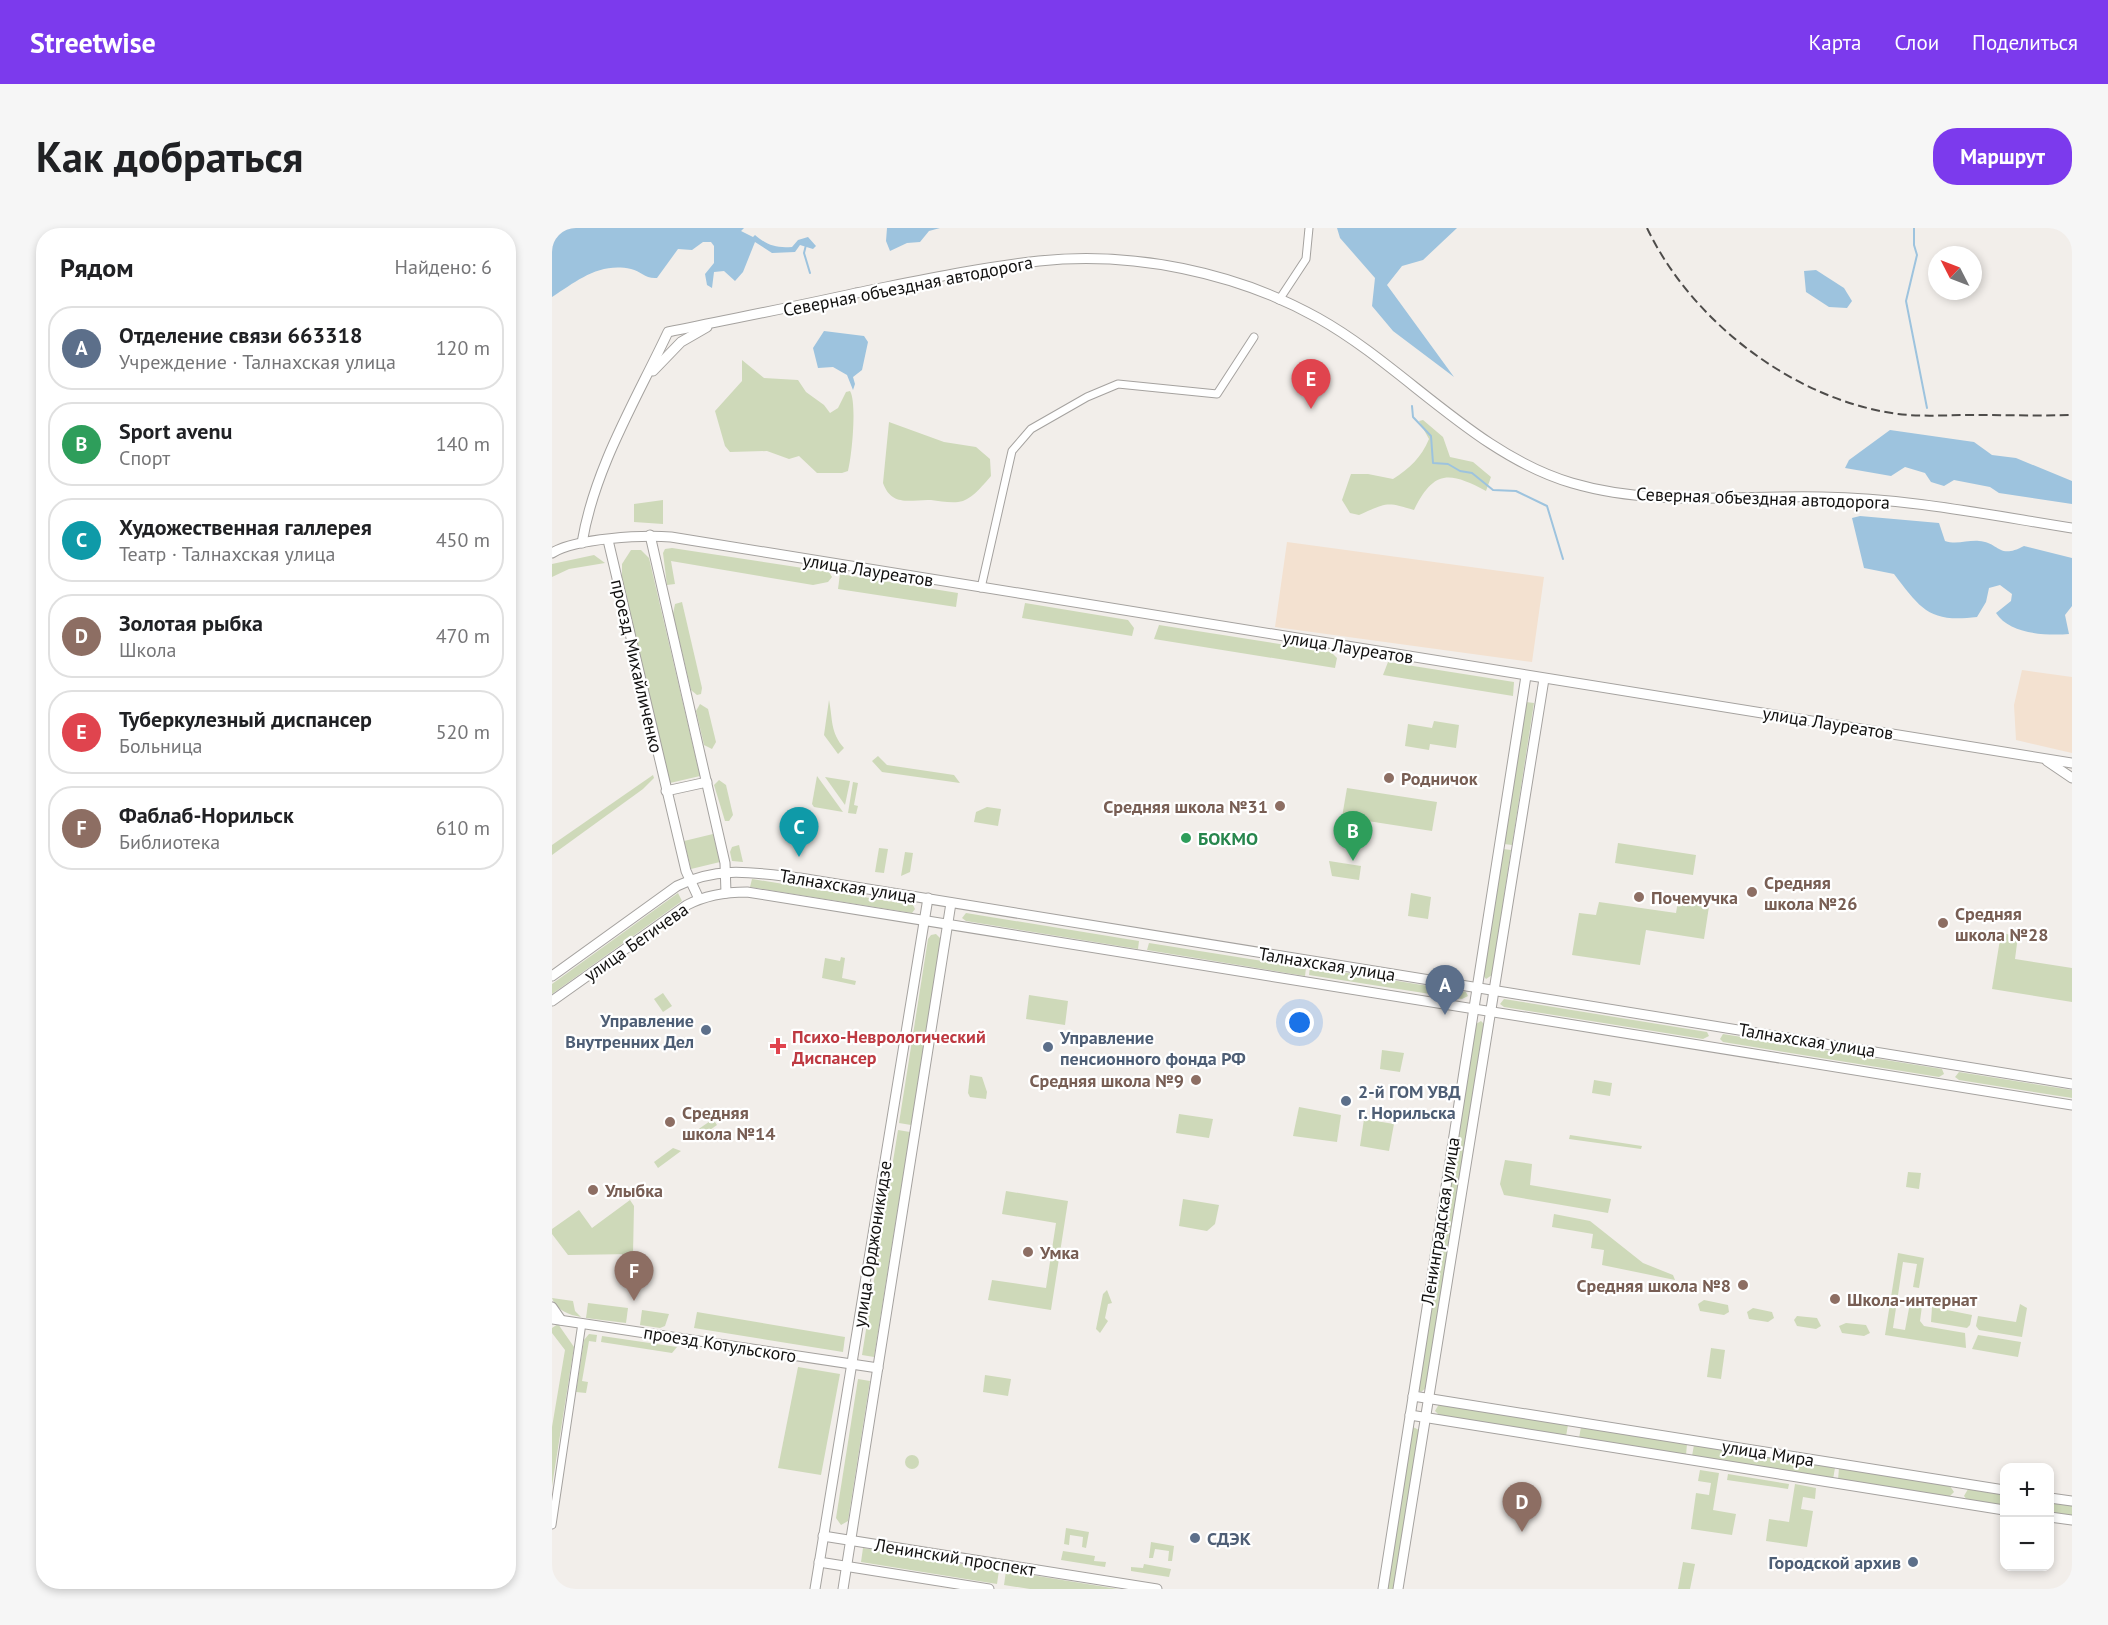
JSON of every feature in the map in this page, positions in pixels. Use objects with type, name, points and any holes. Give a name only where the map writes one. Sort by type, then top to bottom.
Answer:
[{"type":"street","points":[[1279,300],[1306,259],[1309,228]]},
{"type":"street","name":"Северная объездная автодорога","points":[[582,543],[587,513],[597,482],[668,332],[959,273],[1042,261],[1110,260],[1197,272],[1279,300],[1317,317],[1347,336],[1496,447],[1543,472],[1570,483],[1661,498],[1825,497],[1921,504],[2072,528]]},
{"type":"street","points":[[646,379],[681,342],[714,322]]},
{"type":"street","points":[[981,588],[1012,452],[1031,429],[1087,397],[1118,384],[1217,394],[1254,337]]},
{"type":"street","points":[[650,535],[706,782],[725,872],[726,893]]},
{"type":"street","name":"улица Лауреатов","points":[[552,553],[582,543],[650,535],[2072,763]]},
{"type":"street","name":"проезд Михайличенко","points":[[608,540],[688,880],[699,899]]},
{"type":"street","name":"Ленинградская улица","points":[[1383,1589],[1526,676]]},
{"type":"street","name":"Ленинградская улица","points":[[1398,1589],[1544,679]]},
{"type":"street","name":"улица Лауреатов","points":[[2046,759],[2072,778]]},
{"type":"street","points":[[666,791],[706,782]]},
{"type":"street","name":"Талнахская улица","points":[[725,872],[736,870],[800,878],[928,898],[2072,1084]]},
{"type":"street","name":"улица Бегичева","points":[[552,976],[688,880],[725,872]]},
{"type":"street","name":"Талнахская улица","points":[[726,893],[747,892],[2072,1105]]},
{"type":"street","name":"улица Бегичева","points":[[552,1001],[673,914],[699,899],[726,893]]},
{"type":"street","name":"улица Орджоникидзе","points":[[815,1589],[928,898]]},
{"type":"street","name":"улица Орджоникидзе","points":[[843,1589],[951,903]]},
{"type":"street","name":"проезд Котульского","points":[[552,1307],[557,1319],[878,1368]]},
{"type":"street","points":[[552,1525],[582,1323]]},
{"type":"street","name":"улица Мира","points":[[1413,1396],[2000,1489]]},
{"type":"street","name":"улица Мира","points":[[1410,1415],[2000,1509]]},
{"type":"street","points":[[1572,1441],[1575,1422]]},
{"type":"street","points":[[1958,1502],[1961,1483]]},
{"type":"street","points":[[2054,1499],[2072,1501]]},
{"type":"street","points":[[2054,1518],[2072,1520]]},
{"type":"street","name":"Ленинский проспект","points":[[823,1536],[1157,1589]]},
{"type":"street","name":"Ленинский проспект","points":[[819,1562],[989,1589]]},
{"type":"shaded area","points":[[1287,542],[1544,577],[1532,662],[1275,627]]},
{"type":"shaded area","points":[[2022,670],[2072,677],[2072,753],[2016,740],[2014,705]]},
{"type":"green space","points":[[742,360],[764,378],[798,380],[806,392],[824,405],[830,413],[838,408],[846,392],[850,391],[853,417],[848,471],[817,473],[799,456],[789,459],[767,451],[730,452],[725,446],[715,411],[742,381]]},
{"type":"green space","points":[[1423,420],[1443,437],[1450,457],[1473,462],[1491,477],[1486,491],[1462,480],[1444,478],[1429,487],[1414,510],[1391,504],[1359,515],[1350,513],[1342,500],[1351,474],[1368,474],[1393,479],[1405,471],[1419,457],[1429,439],[1419,421]]},
{"type":"green space","points":[[889,422],[944,442],[976,447],[990,459],[991,476],[975,493],[963,501],[897,499],[887,491],[883,483]]},
{"type":"green space","points":[[663,500],[663,524],[634,522],[634,504]]},
{"type":"green space","points":[[672,548],[829,572],[832,577],[828,582],[813,585],[671,561],[675,584],[667,585],[663,553],[665,549]]},
{"type":"green space","points":[[631,550],[641,550],[649,558],[700,776],[670,783],[622,578],[622,564]]},
{"type":"green space","points":[[594,555],[605,563],[569,569],[552,577],[552,564]]},
{"type":"green space","points":[[840,574],[958,593],[956,607],[838,589]]},
{"type":"green space","points":[[682,602],[702,688],[701,694],[697,695],[691,690],[673,614],[675,604]]},
{"type":"green space","points":[[1025,603],[1128,620],[1134,628],[1132,636],[1022,618]]},
{"type":"green space","points":[[1159,625],[1331,652],[1337,658],[1335,668],[1154,639]]},
{"type":"green space","points":[[1388,662],[1514,682],[1513,696],[1383,675]]},
{"type":"green space","points":[[829,700],[834,731],[844,748],[838,754],[824,735]]},
{"type":"green space","points":[[1526,702],[1534,703],[1512,845],[1504,844]]},
{"type":"green space","points":[[700,704],[708,709],[716,742],[712,749],[704,745],[696,711]]},
{"type":"green space","points":[[1434,721],[1459,725],[1456,748],[1430,744],[1429,750],[1405,746],[1408,724],[1432,728]]},
{"type":"green space","points":[[878,756],[887,765],[954,775],[960,783],[882,772],[872,761]]},
{"type":"green space","points":[[653,775],[654,778],[643,789],[552,855],[552,845]]},
{"type":"green space","points":[[817,776],[843,812],[814,807],[812,804]]},
{"type":"green space","points":[[825,777],[850,781],[845,805]]},
{"type":"green space","points":[[719,780],[726,785],[733,815],[729,821],[725,821],[714,785]]},
{"type":"green space","points":[[853,782],[858,783],[854,805],[858,806],[856,814],[848,813]]},
{"type":"green space","points":[[1347,788],[1437,802],[1432,831],[1342,817]]},
{"type":"green space","points":[[987,807],[1001,809],[998,826],[974,822],[976,812]]},
{"type":"green space","points":[[713,834],[720,862],[691,869],[684,841]]},
{"type":"green space","points":[[1618,843],[1696,855],[1693,875],[1615,863]]},
{"type":"green space","points":[[739,845],[743,862],[732,861],[730,852],[732,847]]},
{"type":"green space","points":[[879,848],[888,849],[884,873],[875,872]]},
{"type":"green space","points":[[1503,849],[1511,850],[1492,975],[1486,979],[1483,975]]},
{"type":"green space","points":[[905,852],[913,853],[910,872],[901,876]]},
{"type":"green space","points":[[1329,861],[1361,866],[1359,880],[1332,876]]},
{"type":"green space","points":[[752,879],[913,905],[915,909],[912,913],[750,887]]},
{"type":"green space","points":[[678,893],[682,901],[552,994],[552,984]]},
{"type":"green space","points":[[1411,893],[1431,897],[1428,919],[1408,916]]},
{"type":"green space","points":[[1679,895],[1710,900],[1704,939],[1646,930],[1640,965],[1572,955],[1579,913],[1596,915],[1599,902],[1676,913]]},
{"type":"green space","points":[[966,913],[1139,941],[1138,949],[966,921],[962,918]]},
{"type":"green space","points":[[2001,933],[2018,936],[2015,959],[2072,968],[2072,1002],[1992,989]]},
{"type":"green space","points":[[936,934],[941,939],[911,1125],[899,1123],[928,939],[931,935]]},
{"type":"green space","points":[[1149,943],[1306,968],[1305,976],[1147,950]]},
{"type":"green space","points":[[841,957],[845,958],[842,978],[856,981],[855,985],[822,978],[825,958],[840,961]]},
{"type":"green space","points":[[1310,967],[1466,992],[1468,996],[1462,999],[1309,975]]},
{"type":"green space","points":[[663,993],[672,1006],[663,1012],[654,999]]},
{"type":"green space","points":[[1029,995],[1068,1001],[1065,1025],[1026,1019]]},
{"type":"green space","points":[[1504,999],[1707,1032],[1709,1036],[1703,1039],[1504,1007],[1500,1004]]},
{"type":"green space","points":[[1481,1021],[1484,1024],[1452,1228],[1444,1226],[1476,1024]]},
{"type":"green space","points":[[1723,1034],[1942,1069],[1944,1074],[1939,1077],[1723,1042],[1720,1039]]},
{"type":"green space","points":[[1382,1050],[1404,1053],[1400,1072],[1380,1069]]},
{"type":"green space","points":[[1959,1072],[2072,1090],[2072,1098],[1959,1080],[1955,1077]]},
{"type":"green space","points":[[970,1075],[982,1077],[987,1092],[986,1099],[970,1097],[968,1093]]},
{"type":"green space","points":[[1594,1080],[1612,1083],[1610,1096],[1592,1093]]},
{"type":"green space","points":[[1299,1107],[1341,1115],[1337,1142],[1293,1136]]},
{"type":"green space","points":[[1179,1114],[1213,1119],[1209,1138],[1176,1133]]},
{"type":"green space","points":[[713,1119],[717,1125],[694,1141],[693,1133]]},
{"type":"green space","points":[[1364,1119],[1394,1124],[1389,1151],[1360,1146]]},
{"type":"green space","points":[[898,1130],[910,1132],[874,1357],[862,1355]]},
{"type":"green space","points":[[1570,1135],[1642,1146],[1641,1149],[1569,1139]]},
{"type":"green space","points":[[673,1148],[681,1151],[658,1168],[654,1162]]},
{"type":"green space","points":[[1505,1160],[1532,1164],[1530,1185],[1611,1199],[1608,1213],[1504,1195],[1500,1184]]},
{"type":"green space","points":[[1908,1172],[1921,1173],[1919,1189],[1906,1187]]},
{"type":"green space","points":[[1006,1191],[1068,1201],[1051,1310],[988,1300],[992,1280],[1046,1288],[1056,1223],[1002,1214]]},
{"type":"green space","points":[[1183,1199],[1219,1205],[1215,1224],[1207,1231],[1179,1226]]},
{"type":"green space","points":[[630,1200],[634,1206],[633,1254],[568,1255],[552,1234],[552,1229],[579,1210],[592,1228]]},
{"type":"green space","points":[[1554,1214],[1590,1221],[1643,1263],[1673,1275],[1675,1280],[1602,1265],[1604,1250],[1591,1248],[1593,1234],[1552,1227]]},
{"type":"green space","points":[[1443,1231],[1451,1233],[1426,1388],[1421,1392],[1418,1390]]},
{"type":"green space","points":[[1898,1253],[1924,1258],[1919,1288],[1913,1287],[1917,1264],[1903,1262],[1893,1328],[1905,1330],[1910,1303],[1922,1306],[1920,1321],[1924,1326],[1965,1333],[1966,1348],[1885,1335]]},
{"type":"green space","points":[[1107,1290],[1112,1303],[1108,1304],[1105,1318],[1108,1321],[1100,1333],[1096,1329],[1103,1294]]},
{"type":"green space","points":[[552,1298],[573,1301],[575,1311],[581,1317],[564,1311]]},
{"type":"green space","points":[[1704,1300],[1728,1305],[1729,1312],[1724,1315],[1700,1311],[1698,1304]]},
{"type":"green space","points":[[588,1303],[628,1308],[626,1323],[586,1318]]},
{"type":"green space","points":[[2020,1304],[2027,1308],[2022,1337],[1979,1330],[1976,1326],[1978,1316],[2016,1322]]},
{"type":"green space","points":[[1932,1307],[1972,1315],[1970,1325],[1967,1328],[1931,1322]]},
{"type":"green space","points":[[1753,1308],[1772,1312],[1774,1318],[1768,1322],[1749,1319],[1747,1312]]},
{"type":"green space","points":[[642,1310],[669,1314],[665,1326],[660,1328],[640,1325]]},
{"type":"green space","points":[[697,1312],[845,1337],[843,1352],[694,1328]]},
{"type":"green space","points":[[1797,1316],[1817,1318],[1821,1326],[1816,1329],[1797,1326],[1794,1320]]},
{"type":"green space","points":[[1846,1323],[1866,1325],[1870,1333],[1864,1336],[1842,1333],[1839,1326]]},
{"type":"green space","points":[[558,1324],[574,1347],[552,1486],[552,1427],[565,1350],[552,1333],[552,1328]]},
{"type":"green space","points":[[589,1334],[597,1335],[596,1342],[589,1341],[582,1381],[588,1382],[586,1393],[576,1392],[584,1340]]},
{"type":"green space","points":[[1978,1335],[2021,1342],[2018,1357],[1972,1349]]},
{"type":"green space","points":[[602,1336],[677,1347],[672,1353],[601,1342]]},
{"type":"green space","points":[[1711,1348],[1725,1350],[1721,1379],[1707,1377]]},
{"type":"green space","points":[[798,1367],[840,1374],[821,1475],[778,1468]]},
{"type":"green space","points":[[985,1375],[1011,1379],[1008,1396],[983,1392]]},
{"type":"green space","points":[[858,1379],[870,1381],[848,1521],[841,1525],[836,1518]]},
{"type":"green space","points":[[1439,1404],[1568,1425],[1566,1436],[1439,1415],[1435,1411]]},
{"type":"green space","points":[[1413,1427],[1419,1430],[1394,1589],[1386,1589]]},
{"type":"green space","points":[[1581,1427],[1687,1444],[1686,1455],[1579,1438]]},
{"type":"green space","points":[[1694,1445],[1835,1468],[1833,1479],[1692,1456]]},
{"type":"green space","points":[[909,1455],[915,1455],[919,1462],[915,1469],[909,1469],[905,1465],[905,1459]]},
{"type":"green space","points":[[1839,1468],[1950,1486],[1954,1492],[1949,1497],[1838,1480]]},
{"type":"green space","points":[[1700,1470],[1719,1473],[1713,1510],[1736,1514],[1732,1535],[1691,1529],[1696,1493],[1709,1495],[1711,1483],[1698,1481]]},
{"type":"green space","points":[[1728,1474],[1789,1484],[1788,1489],[1727,1480]]},
{"type":"green space","points":[[1795,1484],[1816,1488],[1815,1499],[1803,1497],[1801,1509],[1813,1511],[1807,1547],[1766,1541],[1769,1519],[1789,1522]]},
{"type":"green space","points":[[1968,1489],[2000,1494],[2000,1505],[1968,1501],[1964,1496]]},
{"type":"green space","points":[[2054,1503],[2072,1506],[2072,1517],[2054,1515]]},
{"type":"green space","points":[[1066,1528],[1089,1532],[1086,1548],[1082,1547],[1083,1537],[1070,1535],[1069,1545],[1064,1544]]},
{"type":"green space","points":[[1151,1542],[1174,1546],[1172,1561],[1168,1561],[1169,1551],[1155,1549],[1153,1558],[1149,1558]]},
{"type":"green space","points":[[863,1548],[999,1570],[997,1584],[861,1562]]},
{"type":"green space","points":[[1063,1551],[1095,1556],[1094,1561],[1106,1562],[1105,1567],[1061,1560]]},
{"type":"green space","points":[[1683,1562],[1695,1564],[1690,1589],[1678,1589]]},
{"type":"green space","points":[[1144,1564],[1171,1569],[1169,1577],[1131,1571],[1131,1567],[1143,1568]]},
{"type":"green space","points":[[1006,1571],[1118,1589],[1030,1589],[1004,1585]]},
{"type":"water","points":[[552,228],[744,228],[741,231],[753,237],[755,235],[772,246],[792,247],[798,240],[808,237],[816,246],[813,249],[800,245],[795,252],[772,253],[755,242],[743,272],[735,281],[724,271],[714,272],[712,288],[707,285],[705,274],[714,263],[714,246],[711,242],[703,242],[692,250],[678,249],[657,278],[631,269],[609,268],[589,274],[552,297]]},
{"type":"water","points":[[887,228],[940,228],[929,231],[920,242],[907,243],[890,251],[886,241]]},
{"type":"water","points":[[1337,228],[1457,228],[1423,260],[1402,266],[1387,285],[1454,377],[1393,331],[1372,306],[1375,278],[1340,238]]},
{"type":"water","points":[[1816,270],[1844,288],[1852,301],[1847,308],[1829,307],[1806,292],[1804,271]]},
{"type":"water","points":[[824,331],[864,336],[868,342],[862,370],[853,377],[855,384],[853,390],[847,375],[833,367],[818,368],[813,348]]},
{"type":"water","points":[[1890,430],[1974,442],[1992,455],[2016,458],[2072,481],[2072,504],[1999,493],[1990,487],[1954,480],[1944,486],[1931,482],[1925,473],[1905,467],[1891,476],[1845,468],[1849,460]]},
{"type":"water","points":[[1860,516],[1939,523],[1945,541],[1986,542],[2004,551],[2024,546],[2072,558],[2072,606],[2065,615],[2069,634],[2050,635],[2029,632],[2002,620],[1996,613],[2011,601],[2012,594],[2000,585],[1989,588],[1986,602],[1977,617],[1948,618],[1928,611],[1919,605],[1894,574],[1864,568],[1852,518]]},
{"type":"waterway","points":[[1914,228],[1914,245],[1917,255],[1906,301],[1927,408]]},
{"type":"waterway","points":[[806,245],[804,253],[810,273]]},
{"type":"waterway","points":[[1412,406],[1413,417],[1431,436],[1433,463],[1448,464],[1460,471],[1472,473],[1493,490],[1516,491],[1547,506],[1563,559]]},
{"type":"railway","points":[[1647,228],[1666,262],[1691,295],[1719,324],[1750,351],[1785,374],[1821,392],[1859,406],[1907,415],[2072,415]]},
{"type":"place","name":"Туберкулезный диспансер","points":[[1311,409]]},
{"type":"place","name":"Родничок","points":[[1389,778]]},
{"type":"place","name":"Средняя школа №31","points":[[1280,806]]},
{"type":"place","name":"БОКМО","points":[[1186,838]]},
{"type":"place","name":"Художественная галлерея","points":[[799,857]]},
{"type":"place","name":"Sport avenu","points":[[1353,861]]},
{"type":"place","name":"Средняя школа №26","points":[[1752,892]]},
{"type":"place","name":"Почемучка","points":[[1639,897]]},
{"type":"place","name":"Средняя школа №28","points":[[1943,923]]},
{"type":"place","name":"Отделение связи 663318","points":[[1445,1015]]},
{"type":"place","name":"Управление Внутренних Дел","points":[[706,1030]]},
{"type":"place","name":"Психо-Неврологический Диспансер","points":[[778,1046]]},
{"type":"place","name":"Управление пенсионного фонда РФ","points":[[1048,1047]]},
{"type":"place","name":"Средняя школа №9","points":[[1196,1080]]},
{"type":"place","name":"2-й ГОМ УВД г. Норильска","points":[[1346,1101]]},
{"type":"place","name":"Средняя школа №14","points":[[670,1122]]},
{"type":"place","name":"Улыбка","points":[[593,1190]]},
{"type":"place","name":"Умка","points":[[1028,1252]]},
{"type":"place","name":"Средняя школа №8","points":[[1743,1285]]},
{"type":"place","name":"Школа-интернат","points":[[1835,1299]]},
{"type":"place","name":"Фаблаб-Норильск","points":[[634,1301]]},
{"type":"place","name":"Золотая рыбка","points":[[1522,1532]]},
{"type":"place","name":"СДЭК","points":[[1195,1538]]},
{"type":"place","name":"Городской архив","points":[[1913,1562]]}]
